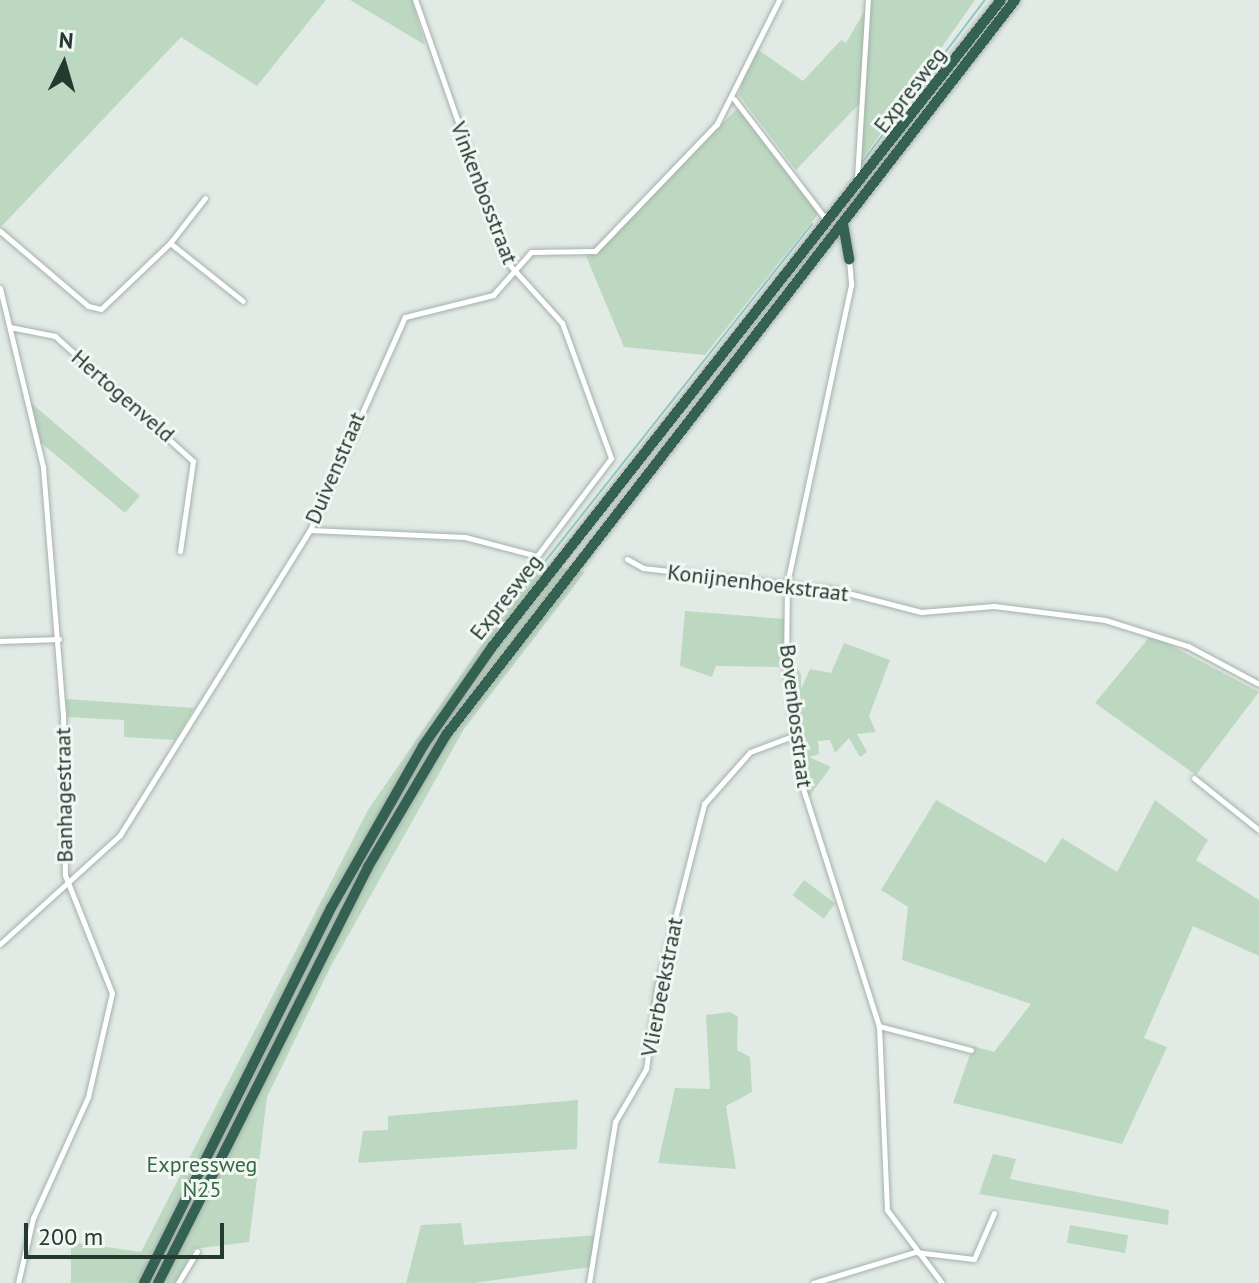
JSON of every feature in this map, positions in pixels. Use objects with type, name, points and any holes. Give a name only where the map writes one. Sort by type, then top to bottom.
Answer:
[{"type":"highway","name":"Expresweg","points":[[144,1283],[343,885],[423,746],[520,611],[1001,0]]},
{"type":"highway","name":"Expresweg","points":[[158,1283],[368,867],[446,735],[1015,0]]},
{"type":"highway","points":[[843,224],[849,259]]},
{"type":"highway","points":[[824,247],[836,247],[849,259]]},
{"type":"street","name":"Vinkenbosstraat","points":[[310,530],[465,537],[515,554],[543,551],[611,458],[562,323],[511,269],[415,0]]},
{"type":"street","name":"Duivenstraat","points":[[0,944],[70,887],[120,835],[310,530],[399,324],[418,309],[493,295],[511,269],[531,252],[595,251],[734,99],[779,0]]},
{"type":"street","points":[[857,178],[868,0]]},
{"type":"street","points":[[734,99],[831,216]]},
{"type":"street","points":[[0,231],[94,309],[170,243],[205,198]]},
{"type":"street","points":[[170,243],[243,301]]},
{"type":"street","name":"Bovenbosstraat","points":[[849,259],[851,285],[787,584],[786,665],[798,734],[801,782],[879,1026],[885,1198],[915,1252],[942,1283]]},
{"type":"street","name":"Banhagestraat","points":[[0,288],[39,441],[59,639],[70,887],[112,993],[88,1097],[33,1218],[18,1283]]},
{"type":"street","name":"Hertogenveld","points":[[10,327],[55,336],[193,461],[180,551]]},
{"type":"street","name":"Konijnenhoekstraat","points":[[627,559],[643,568],[787,584],[921,612],[994,606],[1105,620],[1188,646],[1259,684]]},
{"type":"street","points":[[0,641],[59,639]]},
{"type":"street","name":"Vlierbeekstraat","points":[[589,1283],[615,1122],[646,1069],[657,989],[701,811],[750,752],[798,734]]},
{"type":"street","points":[[1194,778],[1259,830]]},
{"type":"street","points":[[879,1026],[971,1050]]},
{"type":"street","points":[[813,1283],[915,1252],[974,1259],[994,1213]]},
{"type":"street","points":[[178,1283],[197,1251]]},
{"type":"green space","points":[[0,0],[326,0],[257,86],[181,37],[0,228]]},
{"type":"green space","points":[[350,0],[412,0],[425,45]]},
{"type":"green space","points":[[871,0],[975,0],[860,163],[860,103],[796,170],[739,95],[748,60],[754,47],[803,81],[841,40],[846,43]]},
{"type":"green space","points":[[739,107],[819,213],[705,355],[624,347],[586,256]]},
{"type":"green space","points":[[30,402],[140,496],[125,513],[39,441]]},
{"type":"green space","name":"Expressweg N25","points":[[538,563],[585,572],[464,729],[331,966],[267,1097],[249,1242],[193,1249],[176,1283],[71,1283],[71,1242],[141,1252],[368,810]]},
{"type":"green space","points":[[685,611],[785,619],[785,651],[801,674],[801,689],[810,669],[831,673],[844,643],[890,660],[869,716],[876,732],[857,734],[867,752],[860,757],[849,738],[835,753],[830,740],[818,741],[819,754],[809,757],[831,767],[807,799],[783,667],[716,666],[712,677],[680,666]]},
{"type":"green space","points":[[1151,635],[1259,692],[1196,775],[1095,703]]},
{"type":"green space","points":[[66,699],[194,708],[175,740],[124,737],[124,720],[67,717]]},
{"type":"green space","points":[[936,800],[1046,863],[1062,838],[1117,872],[1155,800],[1208,840],[1196,860],[1259,900],[1259,956],[1193,926],[1144,1038],[1167,1047],[1122,1144],[953,1103],[973,1046],[994,1052],[1031,1004],[902,960],[908,907],[881,890]]},
{"type":"green space","points":[[804,880],[835,903],[824,919],[793,895]]},
{"type":"green space","points":[[730,1012],[738,1017],[737,1050],[750,1057],[752,1092],[726,1106],[736,1169],[658,1163],[675,1088],[710,1089],[706,1015]]},
{"type":"green space","points":[[578,1100],[577,1149],[358,1163],[363,1131],[388,1130],[388,1116]]},
{"type":"green space","points":[[993,1154],[1016,1159],[1010,1179],[1169,1210],[1168,1225],[979,1194]]},
{"type":"green space","points":[[461,1223],[464,1245],[598,1235],[591,1267],[473,1283],[406,1283],[421,1225]]},
{"type":"green space","points":[[1070,1225],[1128,1235],[1125,1253],[1067,1243]]},
{"type":"waterway","points":[[860,165],[985,0]]},
{"type":"waterway","points":[[487,635],[812,224]]}]
